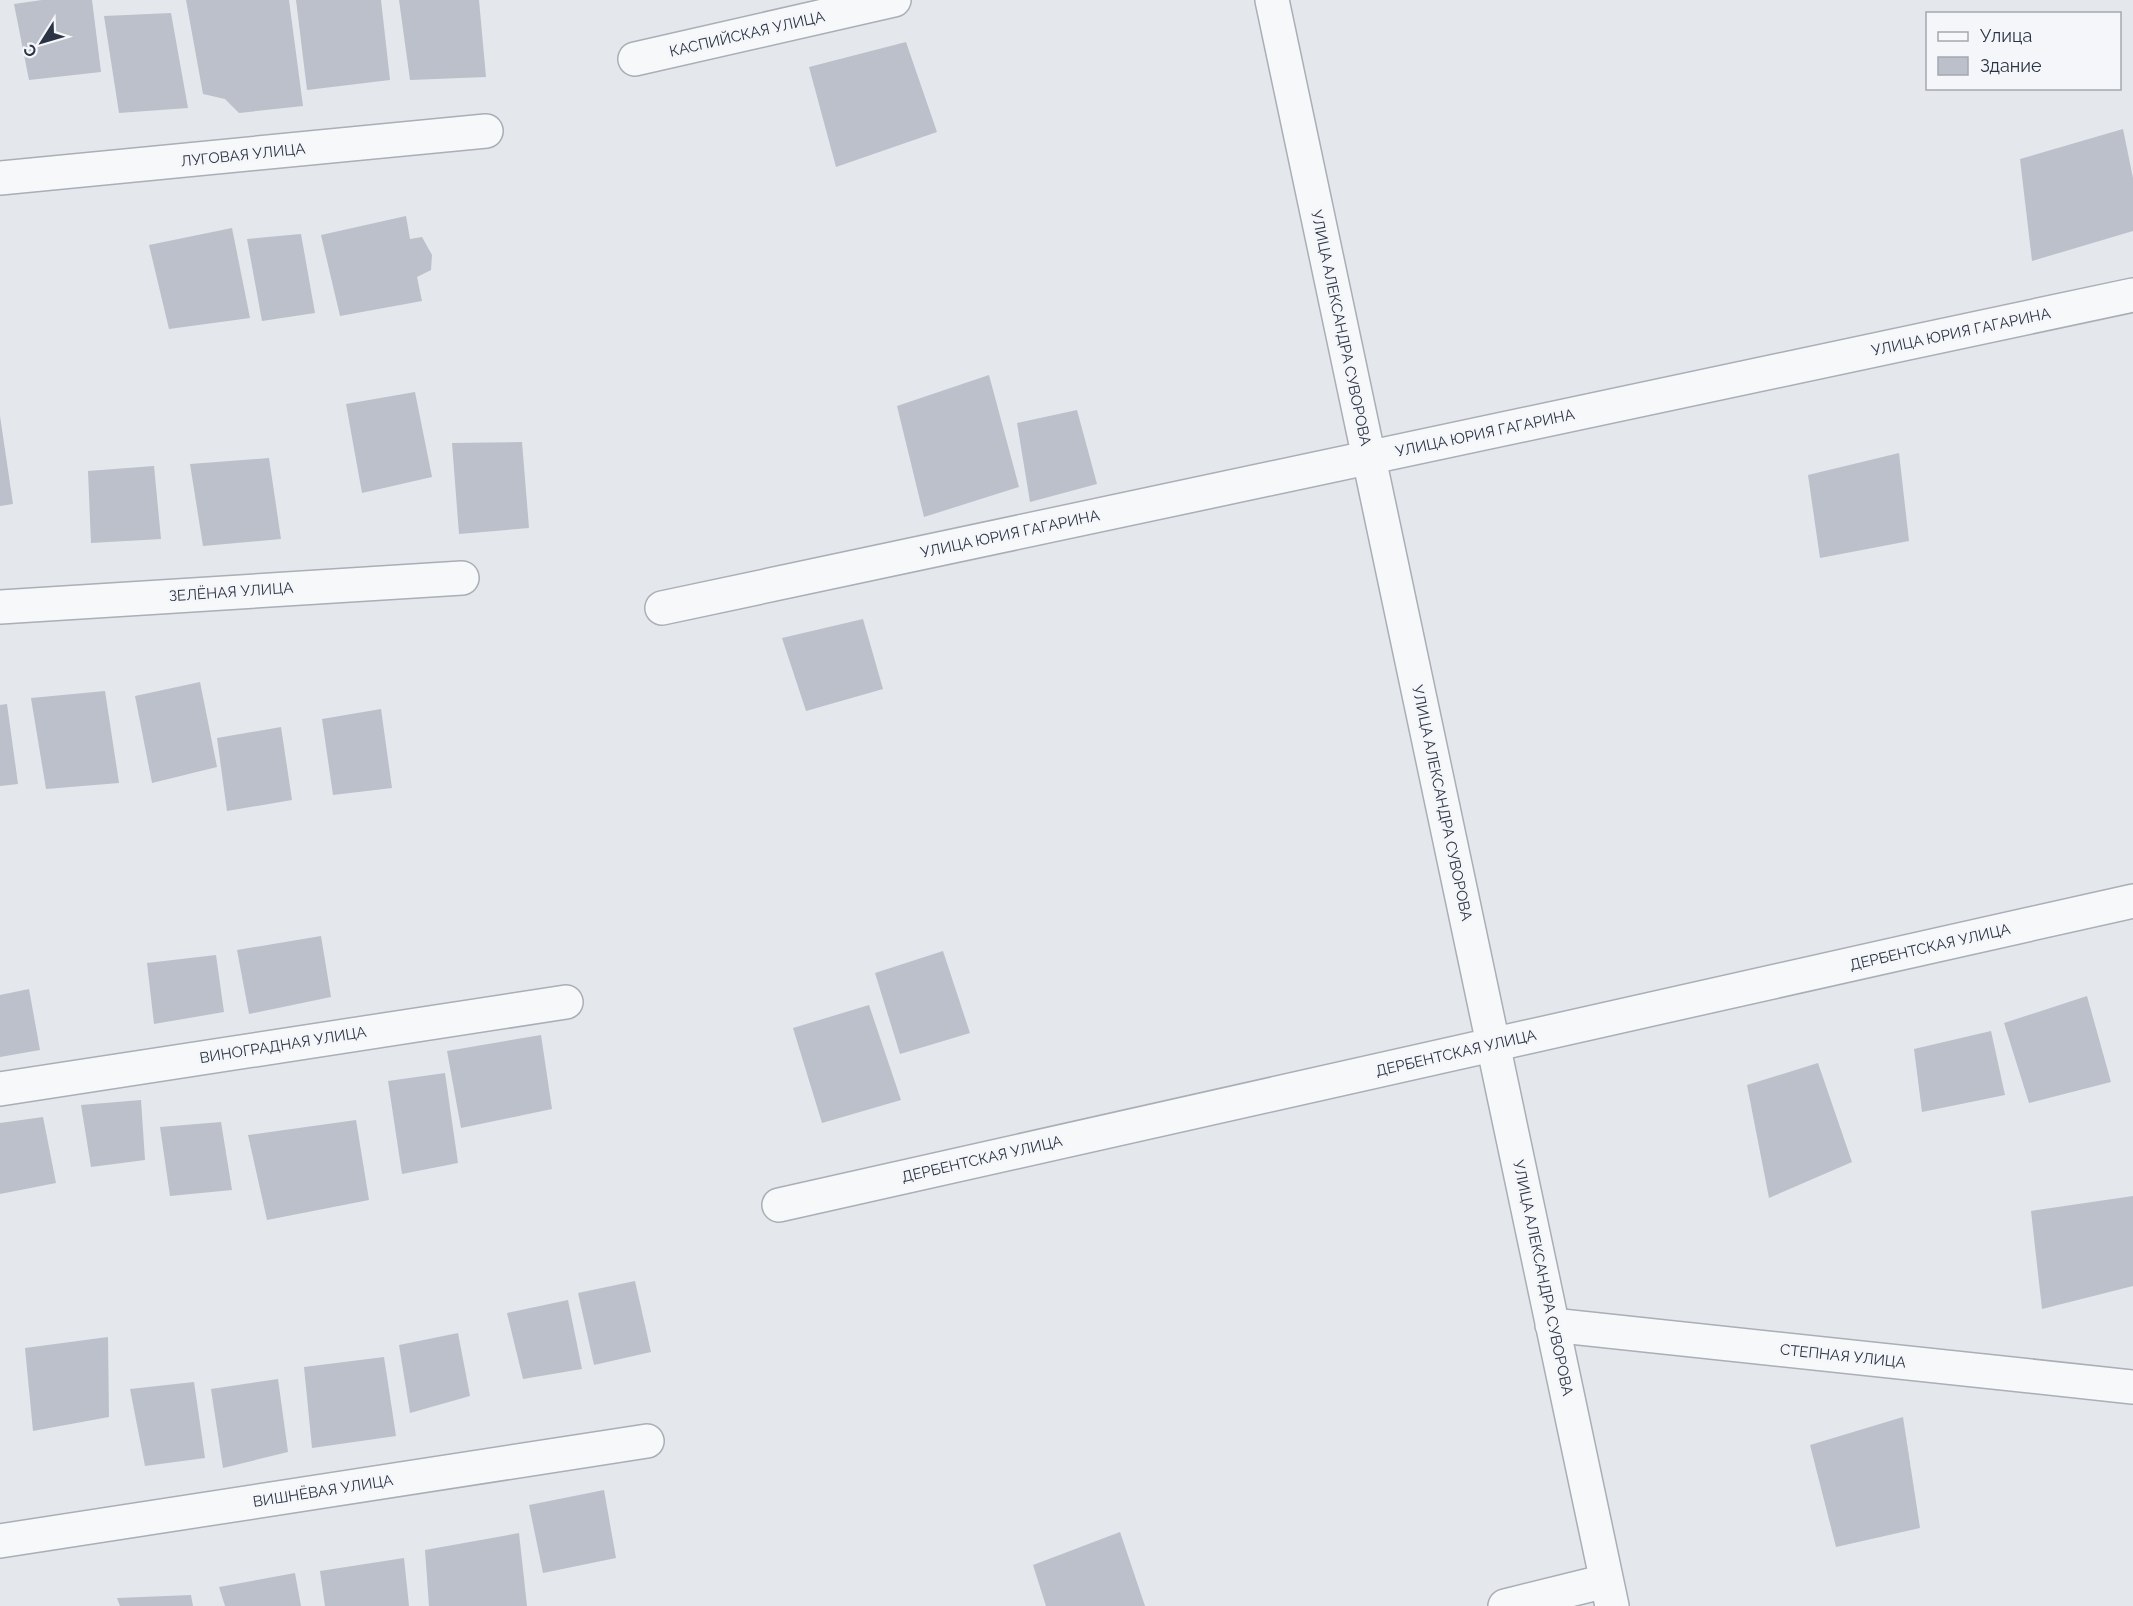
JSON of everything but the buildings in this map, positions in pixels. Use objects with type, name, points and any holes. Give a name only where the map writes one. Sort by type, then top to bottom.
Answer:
[{"type":"street","name":"КАСПИЙСКАЯ УЛИЦА","points":[[635,59],[894,0]]},
{"type":"street","name":"УЛИЦА АЛЕКСАНДРА СУВОРОВА","points":[[1272,0],[1609,1593]]},
{"type":"street","name":"ЛУГОВАЯ УЛИЦА","points":[[0,178],[486,131]]},
{"type":"street","name":"УЛИЦА ЮРИЯ ГАГАРИНА","points":[[662,608],[2133,295]]},
{"type":"street","name":"ЗЕЛЁНАЯ УЛИЦА","points":[[0,607],[462,578]]},
{"type":"street","name":"ДЕРБЕНТСКАЯ УЛИЦА","points":[[779,1205],[2133,901]]},
{"type":"street","name":"ВИНОГРАДНАЯ УЛИЦА","points":[[0,1089],[566,1002]]},
{"type":"street","name":"СТЕПНАЯ УЛИЦА","points":[[1552,1325],[2133,1387]]},
{"type":"street","name":"ВИШНЁВАЯ УЛИЦА","points":[[0,1541],[647,1442]]},
{"type":"street","points":[[1505,1606],[1609,1593]]}]
